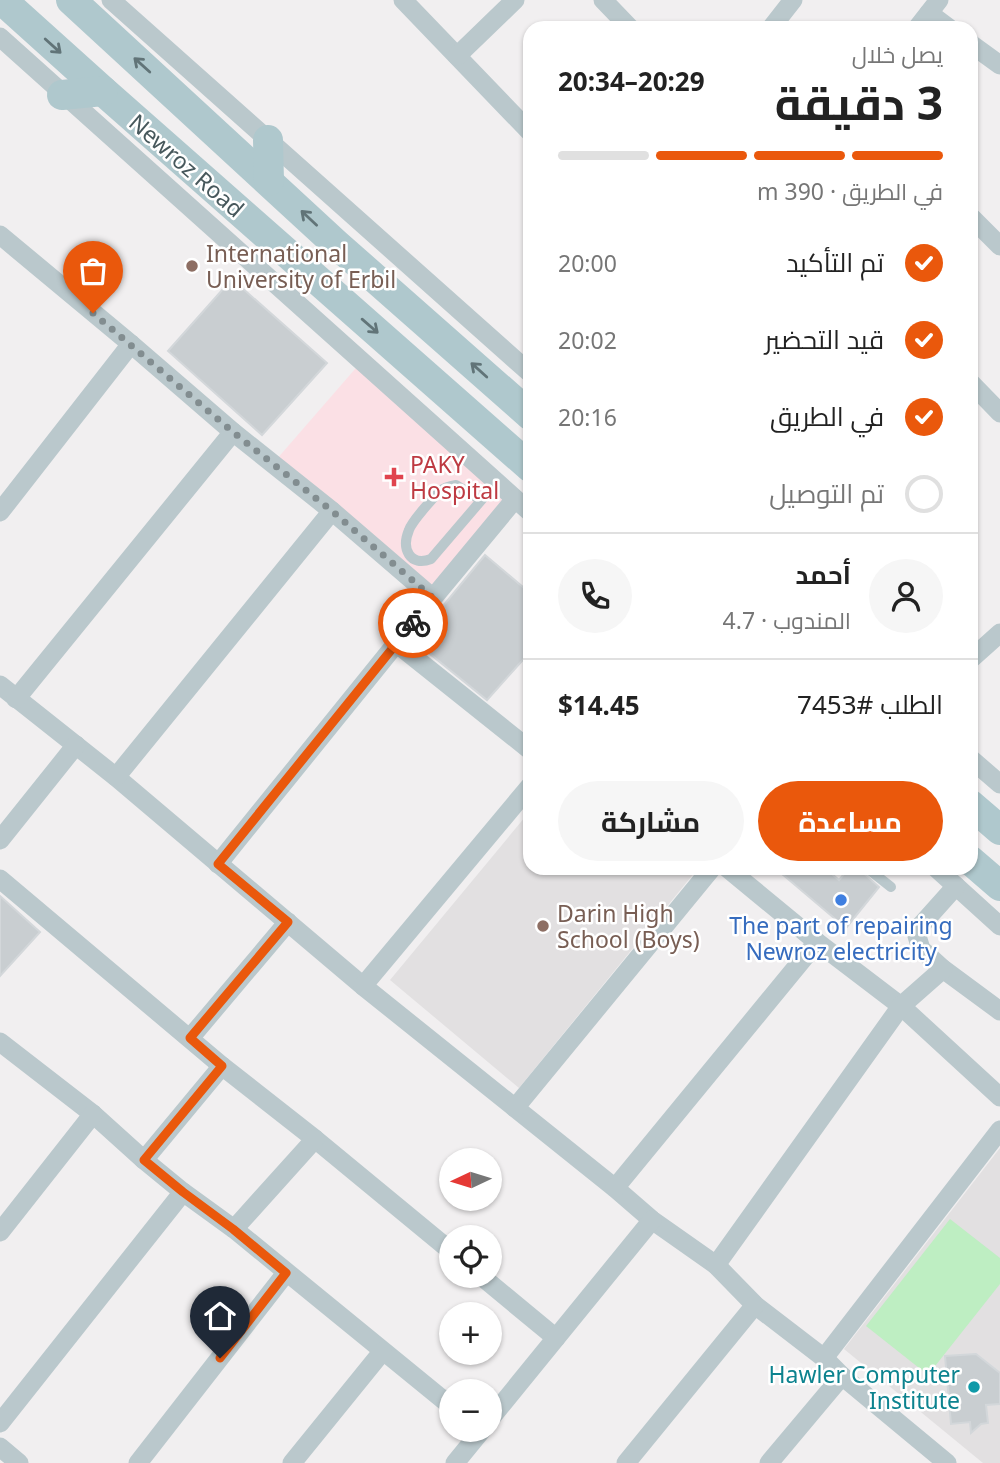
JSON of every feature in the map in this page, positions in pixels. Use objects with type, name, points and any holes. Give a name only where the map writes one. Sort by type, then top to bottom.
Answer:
[{"type":"main road","name":"Newroz Road","points":[[2,0],[523,460]]},
{"type":"main road","name":"Newroz Road","points":[[71,0],[336,244],[523,409]]},
{"type":"main road","points":[[62,95],[103,91]]},
{"type":"main road","points":[[268,140],[269,181]]},
{"type":"main road","points":[[305,270],[321,264],[336,244]]},
{"type":"main road","points":[[335,296],[342,276],[360,264]]},
{"type":"main road","points":[[978,811],[1000,830]]},
{"type":"main road","points":[[978,867],[1000,886]]},
{"type":"street","points":[[111,0],[523,367]]},
{"type":"street","points":[[403,0],[523,125]]},
{"type":"street","points":[[457,56],[515,0]]},
{"type":"street","points":[[603,0],[623,21]]},
{"type":"street","points":[[774,21],[783,4]]},
{"type":"street","points":[[0,37],[523,506]]},
{"type":"street","points":[[978,49],[1000,65]]},
{"type":"street","points":[[978,224],[1000,246]]},
{"type":"street","points":[[0,235],[433,598]]},
{"type":"street","points":[[0,512],[131,344]]},
{"type":"street","points":[[978,390],[1000,413]]},
{"type":"street","points":[[16,699],[233,432]]},
{"type":"street","points":[[496,483],[523,463]]},
{"type":"street","points":[[218,864],[515,499]]},
{"type":"street","points":[[116,777],[332,511]]},
{"type":"street","points":[[978,653],[1000,633]]},
{"type":"street","points":[[397,643],[523,744]]},
{"type":"street","points":[[0,685],[116,777],[363,986],[652,1220],[716,1265],[755,1305],[824,1358],[947,1463]]},
{"type":"street","points":[[0,840],[76,745]]},
{"type":"street","points":[[978,765],[1000,784]]},
{"type":"street","points":[[363,986],[523,794]]},
{"type":"street","points":[[516,1108],[706,875]]},
{"type":"street","points":[[736,875],[901,1006],[1000,1097]]},
{"type":"street","points":[[943,875],[1000,926]]},
{"type":"street","points":[[0,879],[222,1066],[439,1241]]},
{"type":"street","points":[[956,887],[922,924],[917,936],[921,949],[943,969],[1000,1011]]},
{"type":"street","points":[[190,1038],[288,922]]},
{"type":"street","points":[[615,1188],[817,942]]},
{"type":"street","points":[[716,1265],[901,1006],[943,969]]},
{"type":"street","points":[[1,1044],[93,1115],[183,1192],[233,1229],[439,1397]]},
{"type":"street","points":[[144,1160],[222,1066]]},
{"type":"street","points":[[0,1232],[93,1115]]},
{"type":"street","points":[[824,1358],[1000,1130]]},
{"type":"street","points":[[233,1229],[315,1139]]},
{"type":"street","points":[[0,1423],[183,1192]]},
{"type":"street","points":[[502,1404],[652,1220]]},
{"type":"street","points":[[138,1463],[286,1273]]},
{"type":"street","points":[[496,1288],[556,1338]]},
{"type":"street","points":[[626,1463],[755,1305]]},
{"type":"street","points":[[292,1463],[382,1352]]},
{"type":"street","points":[[769,1463],[842,1376]]},
{"type":"street","points":[[455,1463],[472,1442]]},
{"type":"street","points":[[0,1447],[19,1463]]},
{"type":"lane","points":[[481,500],[456,485],[441,490],[410,526],[406,538],[410,556],[417,561],[431,559],[496,483]]},
{"type":"lane","points":[[876,875],[891,887]]},
{"type":"shaded area","name":"PAKY Hospital","points":[[362,361],[511,494],[431,588],[276,460]]},
{"type":"shaded area","name":"Darin High School (Boys)","points":[[523,819],[523,875],[693,875],[519,1088],[390,980]]},
{"type":"shaded area","points":[[1000,1148],[1000,1463],[983,1463],[844,1349]]},
{"type":"green space","points":[[950,1219],[1000,1258],[1000,1284],[928,1375],[866,1326]]},
{"type":"building","name":"International University of Erbil","points":[[232,279],[327,363],[262,435],[168,351]]},
{"type":"building","points":[[485,555],[523,587],[523,660],[487,700],[414,641]]},
{"type":"building","name":"The part of repairing Newroz electricity","points":[[783,875],[833,875],[839,880],[843,875],[866,875],[879,887],[846,928]]},
{"type":"building","points":[[0,896],[40,932],[0,976]]},
{"type":"building","name":"Hawler Computer Institute","points":[[976,1354],[1000,1373],[1000,1404],[986,1405],[988,1423],[981,1424],[971,1433],[970,1422],[951,1424],[945,1356]]},
{"type":"way so far","points":[[93,313],[433,598],[413,623]]},
{"type":"place","name":"International University of Erbil","points":[[192,266]]},
{"type":"place","name":"PAKY Hospital","points":[[394,477]]},
{"type":"place","name":"The part of repairing Newroz electricity","points":[[841,900]]},
{"type":"place","name":"Darin High School (Boys)","points":[[543,926]]},
{"type":"place","name":"Hawler Computer Institute","points":[[974,1387]]},
{"type":"route","points":[[220,1358],[286,1273],[144,1160],[222,1066],[190,1038],[288,922],[218,864],[413,623]]}]
